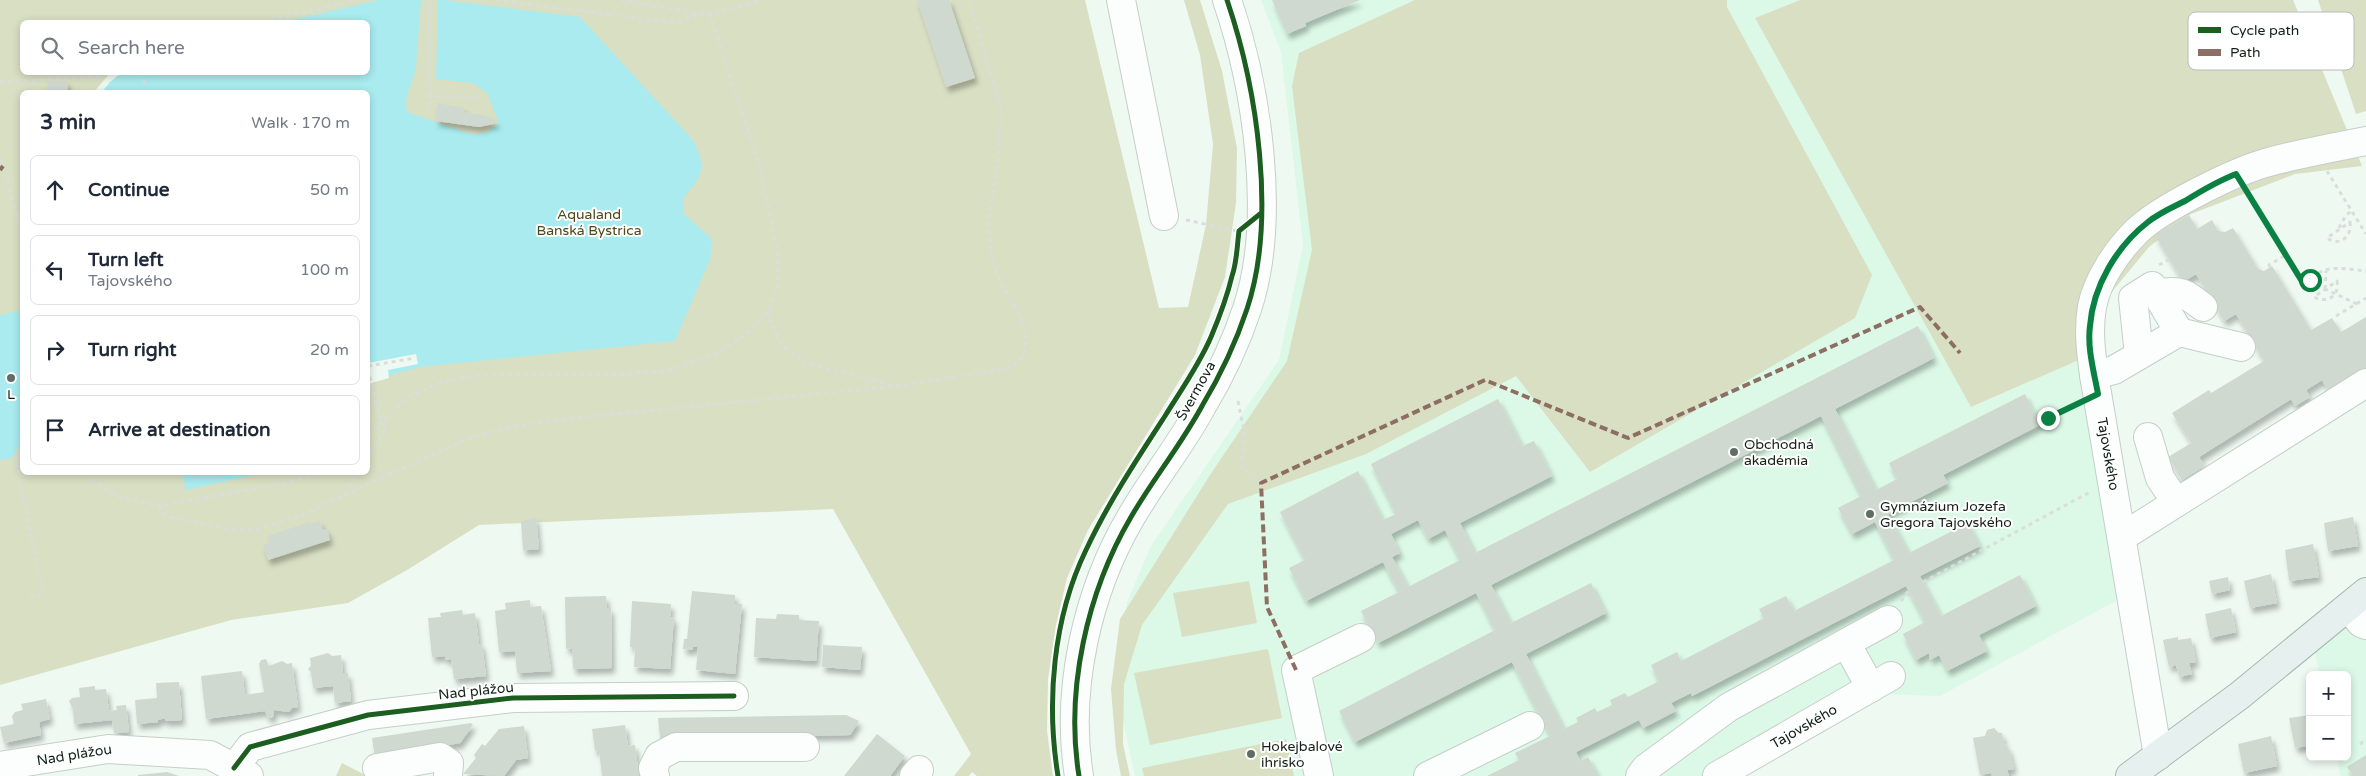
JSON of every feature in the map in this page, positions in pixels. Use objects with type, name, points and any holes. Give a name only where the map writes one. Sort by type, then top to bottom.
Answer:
[{"type":"main road","points":[[2130,776],[2360,608]]},
{"type":"street","points":[[1121,0],[1164,216]]},
{"type":"street","name":"Švermova","points":[[1079,776],[1075,729],[1077,684],[1084,638],[1097,596],[1109,562],[1130,518],[1202,406],[1240,328],[1256,272],[1260,214],[1258,142],[1248,83],[1227,0]]},
{"type":"street","name":"Tajovského","points":[[2158,756],[2096,384],[2089,328],[2093,305],[2102,281],[2123,248],[2136,232],[2150,220],[2204,190],[2261,164],[2366,141]]},
{"type":"street","points":[[2139,355],[2133,298],[2152,286],[2179,332]]},
{"type":"street","points":[[2157,294],[2171,291],[2184,292],[2203,307]]},
{"type":"street","points":[[2096,384],[2114,370],[2179,332],[2241,347]]},
{"type":"street","points":[[2122,537],[2366,383]]},
{"type":"street","points":[[2148,437],[2160,478],[2176,502]]},
{"type":"street","points":[[1640,776],[1667,752],[1729,707],[1888,620]]},
{"type":"street","points":[[1319,776],[1296,670],[1361,638]]},
{"type":"street","name":"Tajovského","points":[[1717,776],[1881,682],[1846,643]]},
{"type":"street","name":"Nad plážou","points":[[0,766],[108,749],[210,755],[242,772],[250,747],[368,715],[514,698],[734,696]]},
{"type":"street","points":[[1428,776],[1530,726]]},
{"type":"street","points":[[655,776],[654,768],[658,756],[676,747],[805,747]]},
{"type":"street","points":[[377,768],[440,757],[453,765]]},
{"type":"path","points":[[271,20],[356,0]]},
{"type":"path","points":[[429,112],[430,0]]},
{"type":"path","points":[[496,0],[676,23],[701,14]]},
{"type":"path","points":[[621,0],[710,15],[763,0]]},
{"type":"path","points":[[159,506],[165,516],[229,530],[257,529],[305,514],[467,439],[507,428],[554,420],[897,386],[1004,370],[1019,363],[1024,353],[1026,335],[1019,313],[1004,289],[992,260],[988,225],[998,162],[1001,108],[969,0]]},
{"type":"path","points":[[370,434],[405,399],[442,382],[481,375],[623,374],[672,370],[713,356],[747,334],[768,310],[778,287],[777,249],[760,168],[710,15]]},
{"type":"path","points":[[0,82],[104,75]]},
{"type":"path","points":[[143,75],[145,85]]},
{"type":"path","points":[[429,96],[479,98]]},
{"type":"path","points":[[0,158],[20,224]]},
{"type":"path","points":[[2236,174],[2303,283],[2325,289],[2356,304]]},
{"type":"path","points":[[2333,179],[2366,234]]},
{"type":"path","points":[[2338,231],[2350,222],[2350,232],[2344,240],[2335,242],[2327,238],[2338,231],[2346,215],[2352,212]]},
{"type":"path","points":[[1238,240],[1239,231],[1260,214]]},
{"type":"path","points":[[1206,225],[1239,231]]},
{"type":"path","points":[[2270,267],[2269,265],[2286,255]]},
{"type":"path","points":[[2308,285],[2317,273],[2332,267],[2366,271]]},
{"type":"path","points":[[2325,289],[2326,270]]},
{"type":"path","points":[[2337,281],[2335,295],[2323,300],[2314,297],[2337,281]]},
{"type":"path","points":[[2336,316],[2366,299]]},
{"type":"path","points":[[768,310],[772,325],[782,345],[805,363],[897,386]]},
{"type":"path","points":[[370,367],[415,358]]},
{"type":"path","points":[[370,376],[378,412],[386,428],[370,455]]},
{"type":"path","points":[[2048,418],[2096,384]]},
{"type":"path","points":[[1238,401],[1244,431],[1242,468],[1261,483]]},
{"type":"path","points":[[20,453],[16,459],[43,595],[30,598]]},
{"type":"path","points":[[90,475],[94,481],[116,496],[159,506],[276,485],[314,475]]},
{"type":"path","points":[[344,495],[356,475]]},
{"type":"path","points":[[1924,582],[2112,480]]},
{"type":"path","points":[[2360,744],[2366,740]]},
{"type":"shaded area","points":[[1261,0],[1800,0],[1755,18],[1972,407],[2088,356],[2138,589],[1940,696],[1886,694],[1740,776],[1135,776],[1115,683],[1127,602],[1151,546],[1279,360],[1303,245],[1281,52]]},
{"type":"shaded area","points":[[2366,613],[2366,776],[2340,776],[2338,761],[2351,761],[2351,671],[2319,671],[2315,652]]},
{"type":"green space","name":"Aqualand Banská Bystrica","points":[[0,0],[1085,0],[1159,308],[1188,307],[1206,225],[1213,144],[1200,55],[1184,0],[1200,0],[1222,71],[1237,148],[1236,203],[1225,277],[1195,355],[1088,530],[1067,578],[1056,625],[1048,679],[1047,731],[1053,776],[977,776],[972,772],[969,776],[954,776],[971,754],[833,509],[479,525],[407,570],[348,603],[231,620],[0,685]]},
{"type":"green space","points":[[1415,0],[1727,0],[1727,7],[1872,275],[1855,318],[1590,472],[1516,376],[1366,454],[1228,504],[1142,625],[1124,684],[1123,744],[1130,776],[1121,776],[1116,750],[1111,689],[1120,619],[1210,475],[1287,361],[1312,250],[1292,86],[1299,53]]},
{"type":"green space","points":[[1800,0],[2293,0],[2298,12],[2188,12],[2188,70],[2322,70],[2362,166],[2295,174],[2191,214],[2149,247],[2096,311],[2088,356],[1971,407],[1755,18]]},
{"type":"green space","points":[[2318,0],[2366,0],[2366,111],[2356,114],[2341,70],[2354,70],[2354,12],[2322,12]]},
{"type":"green space","points":[[1249,581],[1257,623],[1182,637],[1173,593]]},
{"type":"green space","points":[[1268,649],[1282,718],[1150,745],[1134,673]]},
{"type":"green space","name":"Hokejbalové ihrisko","points":[[1286,739],[1294,776],[1144,776],[1142,768]]},
{"type":"green space","points":[[342,763],[367,776],[336,776]]},
{"type":"water","points":[[379,0],[421,0],[416,68],[406,100],[407,112],[471,134],[486,133],[499,123],[487,93],[473,83],[436,79],[438,0],[580,17],[692,139],[700,156],[701,170],[696,182],[684,197],[684,214],[712,239],[710,259],[675,341],[420,367],[370,380],[370,90],[98,90],[111,75],[370,75],[370,20],[292,20]]},
{"type":"water","name":"L","points":[[20,310],[20,444],[12,458],[0,460],[0,315]]},
{"type":"water","points":[[183,475],[254,475],[186,490]]},
{"type":"pier","points":[[108,75],[119,75],[104,90],[96,90]]},
{"type":"pier","points":[[416,354],[418,364],[388,370],[389,378],[370,383],[370,363]]},
{"type":"building","points":[[917,0],[949,0],[975,78],[946,87]]},
{"type":"building","points":[[1272,0],[1360,0],[1305,23],[1306,26],[1287,34]]},
{"type":"building","points":[[67,81],[68,90],[48,90],[47,82]]},
{"type":"building","points":[[437,103],[464,108],[464,112],[487,116],[498,123],[479,127],[436,121]]},
{"type":"building","points":[[2189,215],[2197,229],[2212,220],[2218,231],[2225,232],[2233,228],[2258,269],[2264,271],[2272,266],[2311,330],[2332,318],[2341,332],[2366,317],[2366,373],[2331,395],[2322,380],[2306,390],[2310,397],[2295,406],[2291,399],[2199,457],[2205,466],[2182,480],[2168,457],[2191,443],[2172,413],[2209,390],[2211,393],[2264,361],[2236,314],[2224,321],[2196,274],[2183,282],[2155,235]]},
{"type":"building","points":[[1918,326],[1934,358],[1835,409],[1876,490],[1897,479],[1889,463],[2025,394],[2040,425],[1943,475],[1948,483],[1888,514],[1909,553],[1968,523],[1980,546],[1920,576],[1941,616],[2020,575],[2036,606],[1979,635],[1987,651],[1947,671],[1939,655],[1930,660],[1929,653],[1916,660],[1903,634],[1925,622],[1906,586],[1692,696],[1691,693],[1671,703],[1676,711],[1643,728],[1639,720],[1576,752],[1580,761],[1588,757],[1598,776],[1487,776],[1519,760],[1515,753],[1550,736],[1512,662],[1355,742],[1339,711],[1495,630],[1476,593],[1378,643],[1361,611],[1399,592],[1383,562],[1306,601],[1289,568],[1305,560],[1280,512],[1358,471],[1383,520],[1396,514],[1371,464],[1498,399],[1522,446],[1534,441],[1552,476],[1460,523],[1475,553]],"holes":[[[1821,416],[1861,496],[1838,508],[1852,534],[1875,522],[1894,560],[1794,611],[1786,596],[1759,609],[1764,618],[1681,661],[1677,652],[1651,665],[1659,681],[1628,697],[1625,693],[1610,700],[1612,705],[1597,712],[1595,708],[1576,718],[1578,722],[1564,729],[1526,654],[1606,613],[1591,583],[1511,623],[1491,585]],[[1418,520],[1428,539],[1445,530],[1460,560],[1408,587],[1392,557],[1400,553],[1391,534]]]},
{"type":"building","points":[[536,517],[539,549],[523,550],[521,522]]},
{"type":"building","points":[[2353,517],[2358,546],[2328,551],[2324,523]]},
{"type":"building","points":[[320,521],[323,530],[327,529],[330,540],[268,560],[263,545],[270,543],[268,536],[309,522],[310,524]]},
{"type":"building","points":[[2313,544],[2319,577],[2289,581],[2285,550]]},
{"type":"building","points":[[2271,574],[2277,603],[2250,608],[2244,581]]},
{"type":"building","points":[[2228,577],[2230,590],[2212,594],[2209,581]]},
{"type":"building","points":[[692,591],[735,595],[735,604],[742,604],[735,674],[696,670],[698,647],[693,647],[693,650],[683,649],[684,639],[687,639]]},
{"type":"building","points":[[606,596],[607,608],[611,608],[612,668],[573,669],[572,648],[566,649],[565,597]]},
{"type":"building","points":[[530,600],[530,607],[541,606],[551,671],[517,673],[515,651],[499,652],[495,611],[506,609],[505,603]]},
{"type":"building","points":[[632,601],[671,604],[670,617],[674,618],[670,669],[634,667],[635,647],[630,647]]},
{"type":"building","points":[[2231,608],[2236,632],[2210,638],[2205,614]]},
{"type":"building","points":[[462,610],[463,615],[475,613],[479,644],[482,644],[486,676],[454,679],[451,659],[445,660],[445,656],[432,657],[428,618],[441,617],[440,613]]},
{"type":"building","points":[[777,614],[799,615],[799,620],[819,621],[816,661],[754,657],[756,618],[776,619]]},
{"type":"building","points":[[2178,637],[2178,640],[2191,638],[2196,662],[2189,663],[2192,674],[2179,677],[2176,665],[2169,667],[2163,640]]},
{"type":"building","points":[[823,645],[862,647],[860,670],[822,667]]},
{"type":"building","points":[[328,653],[332,656],[341,655],[343,673],[348,673],[351,701],[335,703],[333,686],[313,688],[311,672],[308,669],[311,666],[310,658]]},
{"type":"building","points":[[266,659],[269,666],[282,661],[287,664],[292,663],[298,707],[292,708],[289,712],[274,710],[273,717],[268,718],[265,711],[206,719],[201,676],[242,671],[245,695],[264,692],[259,664],[261,660]]},
{"type":"building","points":[[179,682],[182,720],[165,721],[165,718],[158,720],[158,722],[137,724],[135,700],[157,698],[156,683]]},
{"type":"building","points":[[95,686],[95,690],[106,689],[109,711],[117,710],[116,706],[126,705],[129,732],[114,733],[112,720],[74,724],[73,709],[69,701],[72,698],[80,697],[79,688]]},
{"type":"building","points":[[46,699],[50,719],[39,722],[41,735],[4,743],[0,727],[14,724],[12,716],[15,712],[23,710],[21,704]]},
{"type":"building","points":[[846,715],[859,721],[850,735],[660,738],[658,718]]},
{"type":"building","points":[[2306,716],[2306,746],[2295,748],[2289,718]]},
{"type":"building","points":[[471,723],[473,725],[460,743],[375,758],[372,738]]},
{"type":"building","points":[[625,725],[628,746],[635,745],[639,776],[602,776],[599,750],[595,751],[592,729]]},
{"type":"building","points":[[524,726],[528,758],[516,760],[504,776],[463,774],[476,758],[474,755],[482,744],[485,746],[499,729]]},
{"type":"building","points":[[1994,728],[1999,733],[2002,733],[2004,743],[2009,749],[2014,769],[2007,770],[2009,776],[1992,776],[1991,773],[1980,775],[1973,738],[1985,736],[1987,730]]},
{"type":"building","points":[[877,734],[905,756],[890,776],[844,776]]},
{"type":"building","points":[[2271,736],[2277,766],[2244,773],[2238,744]]},
{"type":"building","points":[[2366,755],[2366,776],[2353,776],[2347,767]]},
{"type":"building","points":[[167,772],[179,776],[138,776],[138,775]]},
{"type":"marked path","points":[[0,170],[3,166]]},
{"type":"marked path","points":[[1296,670],[1267,607],[1261,483],[1485,380],[1628,438],[1920,307],[1960,353]]},
{"type":"cycle path","points":[[1079,776],[1075,743],[1078,676],[1083,642],[1102,577],[1131,517],[1209,395],[1243,321],[1256,273],[1261,235],[1260,154],[1247,73],[1227,0]]},
{"type":"cycle path","points":[[1058,776],[1054,748],[1053,719],[1055,661],[1059,632],[1075,576],[1113,498],[1201,358],[1220,315],[1234,271],[1239,231],[1260,214]]},
{"type":"cycle path","points":[[234,768],[250,747],[368,715],[513,698],[734,696]]},
{"type":"place","name":"L","points":[[11,378]]},
{"type":"place","name":"Obchodná akadémia","points":[[1734,452]]},
{"type":"place","name":"Gymnázium Jozefa Gregora Tajovského","points":[[1870,514]]},
{"type":"place","name":"Hokejbalové ihrisko","points":[[1251,754]]},
{"type":"route","points":[[2048,418],[2098,394],[2091,355],[2089,328],[2093,305],[2102,281],[2112,264],[2136,232],[2150,220],[2204,190],[2236,174],[2303,283],[2308,285],[2310,280]]}]
